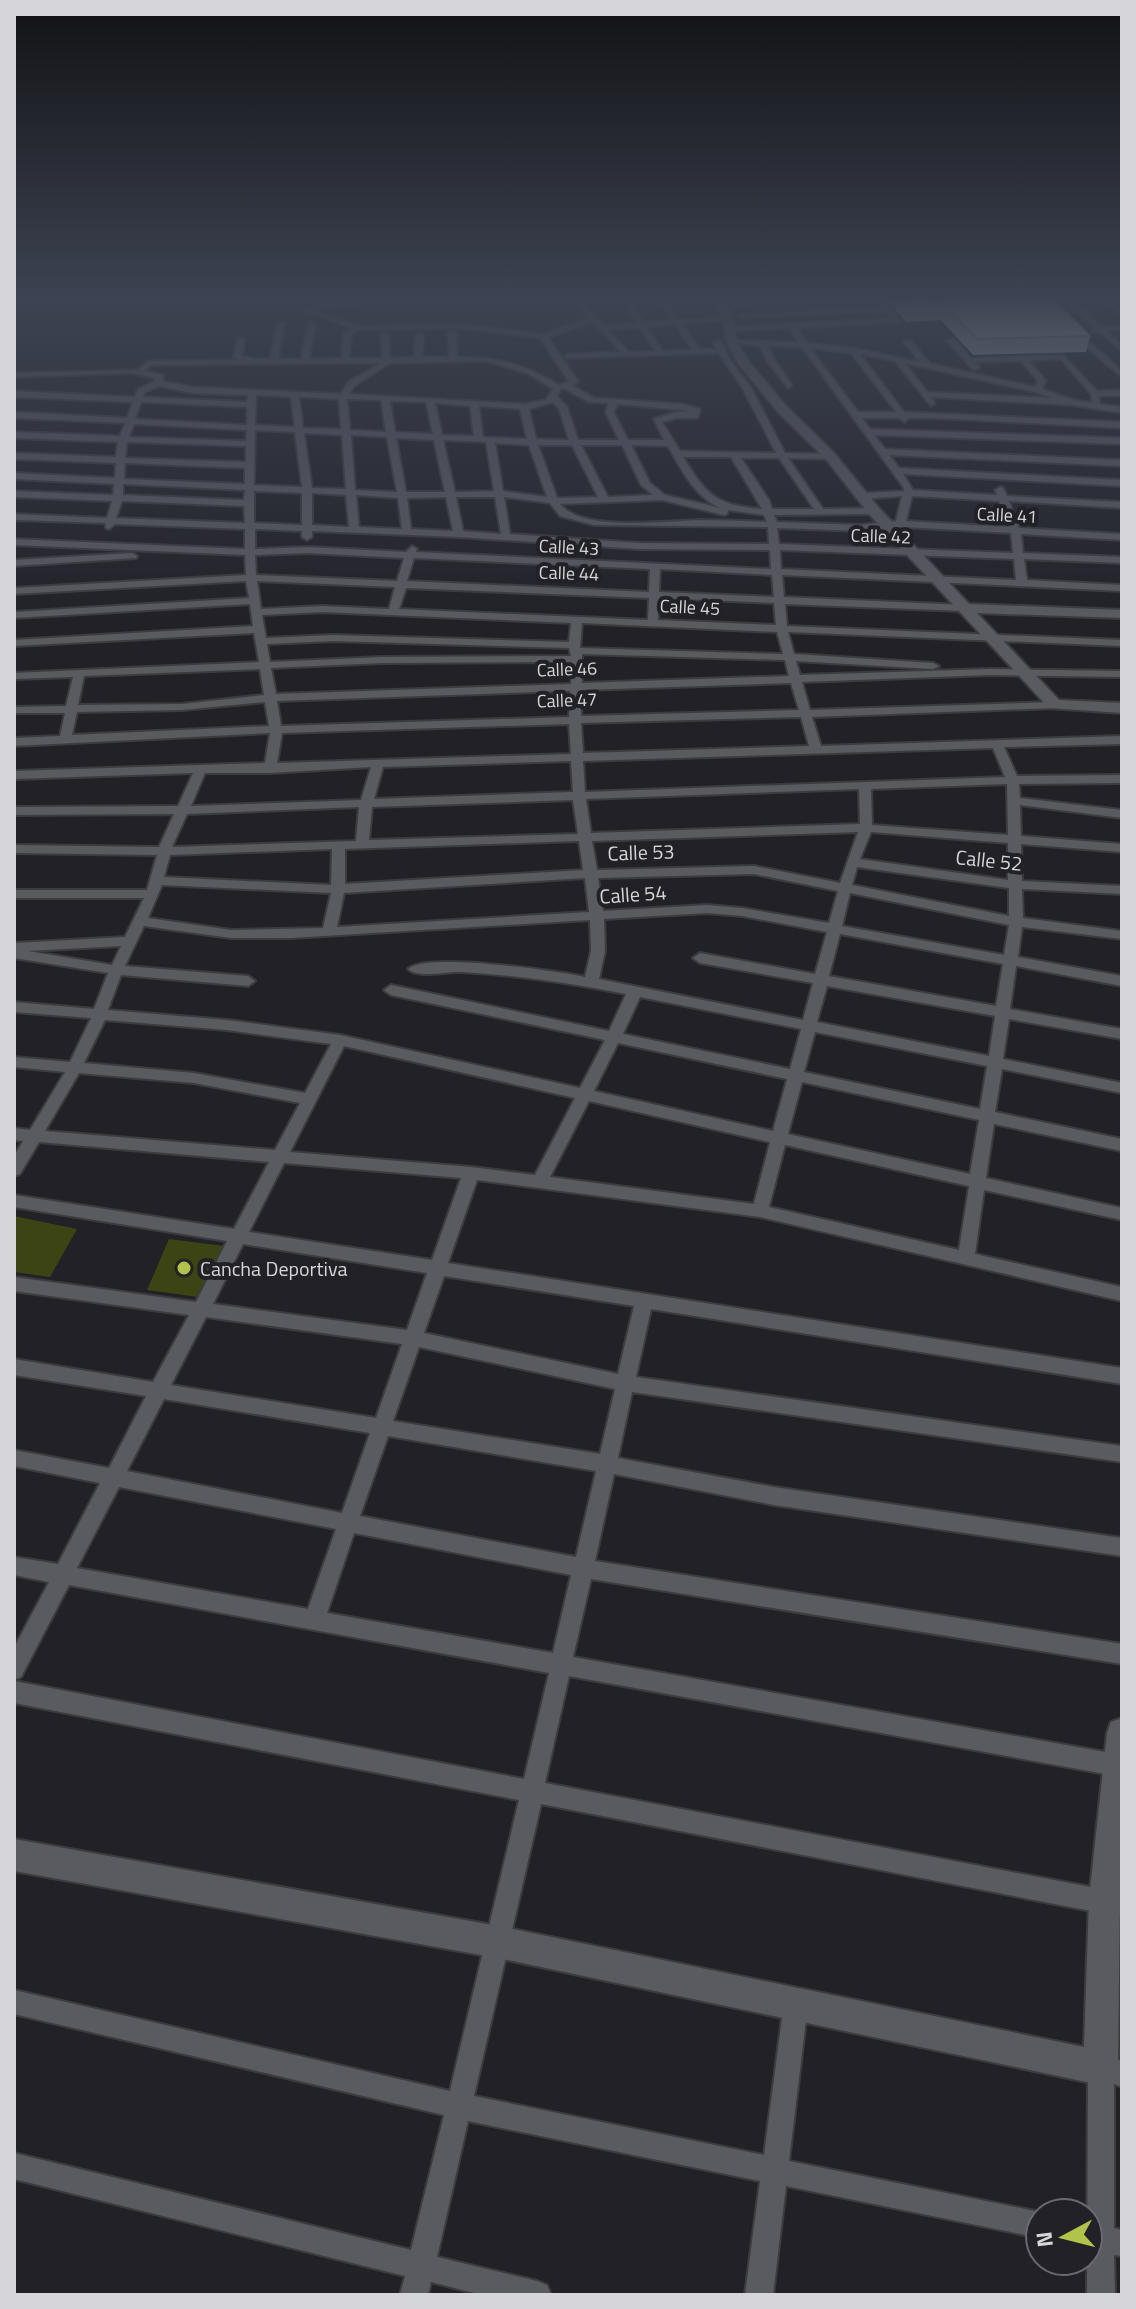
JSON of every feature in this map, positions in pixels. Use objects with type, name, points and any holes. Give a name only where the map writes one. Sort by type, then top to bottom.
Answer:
[{"type":"street","points":[[98,545],[113,520],[124,440],[135,408]]},
{"type":"street","points":[[252,408],[251,578],[276,732],[270,769]]},
{"type":"street","points":[[296,408],[307,489],[308,550]]},
{"type":"street","points":[[344,408],[354,531]]},
{"type":"street","points":[[386,408],[412,533],[404,584],[393,612]]},
{"type":"street","points":[[432,408],[459,534]]},
{"type":"street","points":[[475,408],[479,439]]},
{"type":"street","points":[[524,408],[530,442],[550,488],[552,501],[558,510],[572,517],[622,524],[771,517],[819,510],[874,511]]},
{"type":"street","points":[[563,408],[575,443],[605,501]]},
{"type":"street","points":[[611,408],[610,413],[627,443],[636,471],[646,485],[662,497]]},
{"type":"street","points":[[685,408],[697,411],[695,416],[677,415],[672,419],[658,419],[701,488],[719,505],[771,517]]},
{"type":"street","points":[[757,408],[782,456],[819,510]]},
{"type":"street","points":[[781,408],[830,456],[874,511],[895,525],[915,553],[1055,705]]},
{"type":"street","points":[[851,408],[898,471],[909,493]]},
{"type":"street","points":[[897,408],[914,431]]},
{"type":"street","points":[[933,408],[947,433]]},
{"type":"street","points":[[856,415],[937,415],[1122,425]]},
{"type":"street","points":[[15,416],[530,442],[671,443]]},
{"type":"street","points":[[869,432],[914,431],[1122,441]]},
{"type":"street","points":[[1093,440],[1122,432]]},
{"type":"street","points":[[14,435],[251,444]]},
{"type":"street","points":[[981,435],[1014,528],[1022,585]]},
{"type":"street","points":[[490,440],[506,537]]},
{"type":"street","points":[[884,452],[1122,463]]},
{"type":"street","points":[[679,454],[830,456]]},
{"type":"street","points":[[14,456],[250,465]]},
{"type":"street","points":[[735,456],[771,517],[782,630],[816,750]]},
{"type":"street","points":[[898,471],[1122,483]]},
{"type":"street","points":[[14,476],[404,495],[501,494],[552,501],[662,497],[771,517]]},
{"type":"street","points":[[862,496],[909,493],[1122,505]]},
{"type":"street","points":[[895,525],[909,493]]},
{"type":"street","points":[[14,494],[249,503]]},
{"type":"street","name":"Calle 42","points":[[14,517],[459,534],[639,546],[774,547],[1122,560]]},
{"type":"street","name":"Calle 41","points":[[771,517],[858,528],[895,525],[1014,528],[1122,537]]},
{"type":"street","points":[[1014,528],[1122,528]]},
{"type":"street","name":"Calle 43","points":[[14,542],[251,552],[308,550],[1122,588]]},
{"type":"street","points":[[14,563],[215,551]]},
{"type":"street","points":[[653,624],[655,567]]},
{"type":"street","name":"Calle 44","points":[[14,591],[251,578],[1122,614]]},
{"type":"street","name":"Calle 45","points":[[14,615],[256,607],[1122,643]]},
{"type":"street","points":[[577,620],[575,719],[579,797],[597,917],[598,951],[591,983]]},
{"type":"street","points":[[14,643],[260,635],[576,651],[750,655],[990,672]]},
{"type":"street","points":[[14,676],[576,651]]},
{"type":"street","name":"Calle 46","points":[[14,710],[182,707],[270,698],[990,672],[1122,674]]},
{"type":"street","points":[[65,739],[79,674]]},
{"type":"street","name":"Calle 47","points":[[14,742],[575,719],[806,715],[1055,705],[1122,708]]},
{"type":"street","points":[[14,775],[1122,740]]},
{"type":"street","points":[[966,1258],[1016,922],[1013,780],[997,744]]},
{"type":"street","points":[[362,844],[366,804],[378,765]]},
{"type":"street","points":[[14,1170],[74,1069],[99,1016],[116,970],[154,888],[164,851],[200,771]]},
{"type":"street","points":[[14,811],[182,810],[1013,780],[1122,779]]},
{"type":"street","points":[[760,1211],[852,862],[866,828],[865,787]]},
{"type":"street","points":[[1014,801],[1122,814]]},
{"type":"street","points":[[14,849],[164,851],[866,828],[1122,848]]},
{"type":"street","points":[[329,932],[338,889],[339,845]]},
{"type":"street","name":"Calle 52","points":[[852,862],[1017,885],[1122,890]]},
{"type":"street","name":"Calle 53","points":[[14,894],[154,888],[338,889],[590,874],[754,870],[1016,922],[1122,935]]},
{"type":"street","name":"Calle 54","points":[[141,921],[231,934],[329,932],[707,909],[1122,981]]},
{"type":"street","points":[[14,950],[130,941]]},
{"type":"street","points":[[14,950],[116,970],[248,981]]},
{"type":"street","points":[[700,958],[1122,1034]]},
{"type":"street","points":[[415,969],[474,969],[553,975],[1122,1088]]},
{"type":"street","points":[[391,990],[1122,1145]]},
{"type":"street","points":[[540,1182],[582,1094],[614,1039],[635,991]]},
{"type":"street","points":[[14,1007],[227,1025],[340,1040],[1122,1214]]},
{"type":"street","points":[[14,1670],[340,1040]]},
{"type":"street","points":[[14,1062],[194,1078],[310,1099]]},
{"type":"street","points":[[14,1134],[471,1173],[760,1211],[1122,1294]]},
{"type":"street","points":[[314,1620],[471,1173]]},
{"type":"street","points":[[14,1201],[1122,1376]]},
{"type":"street","points":[[14,1284],[412,1338],[625,1383],[1122,1454]]},
{"type":"street","points":[[414,2295],[644,1301]]},
{"type":"street","points":[[14,1367],[606,1464],[774,1496],[1122,1547]]},
{"type":"street","points":[[14,1458],[582,1568],[1122,1654]]},
{"type":"street","points":[[14,1566],[559,1663],[1120,1754],[1113,1902],[1112,2071],[1104,2219]]},
{"type":"street","points":[[14,1692],[1113,1902]]},
{"type":"street","points":[[14,1855],[498,1942],[1112,2071]]},
{"type":"street","points":[[14,2002],[459,2106],[1024,2222]]},
{"type":"street","points":[[759,2295],[796,2003]]},
{"type":"street","points":[[14,2166],[537,2295]]},
{"type":"green space","points":[[14,1216],[77,1229],[50,1277],[14,1272]]},
{"type":"green space","name":"Cancha Deportiva","points":[[169,1239],[224,1246],[198,1297],[147,1290]]},
{"type":"place","name":"Cancha Deportiva","points":[[184,1268]]}]
